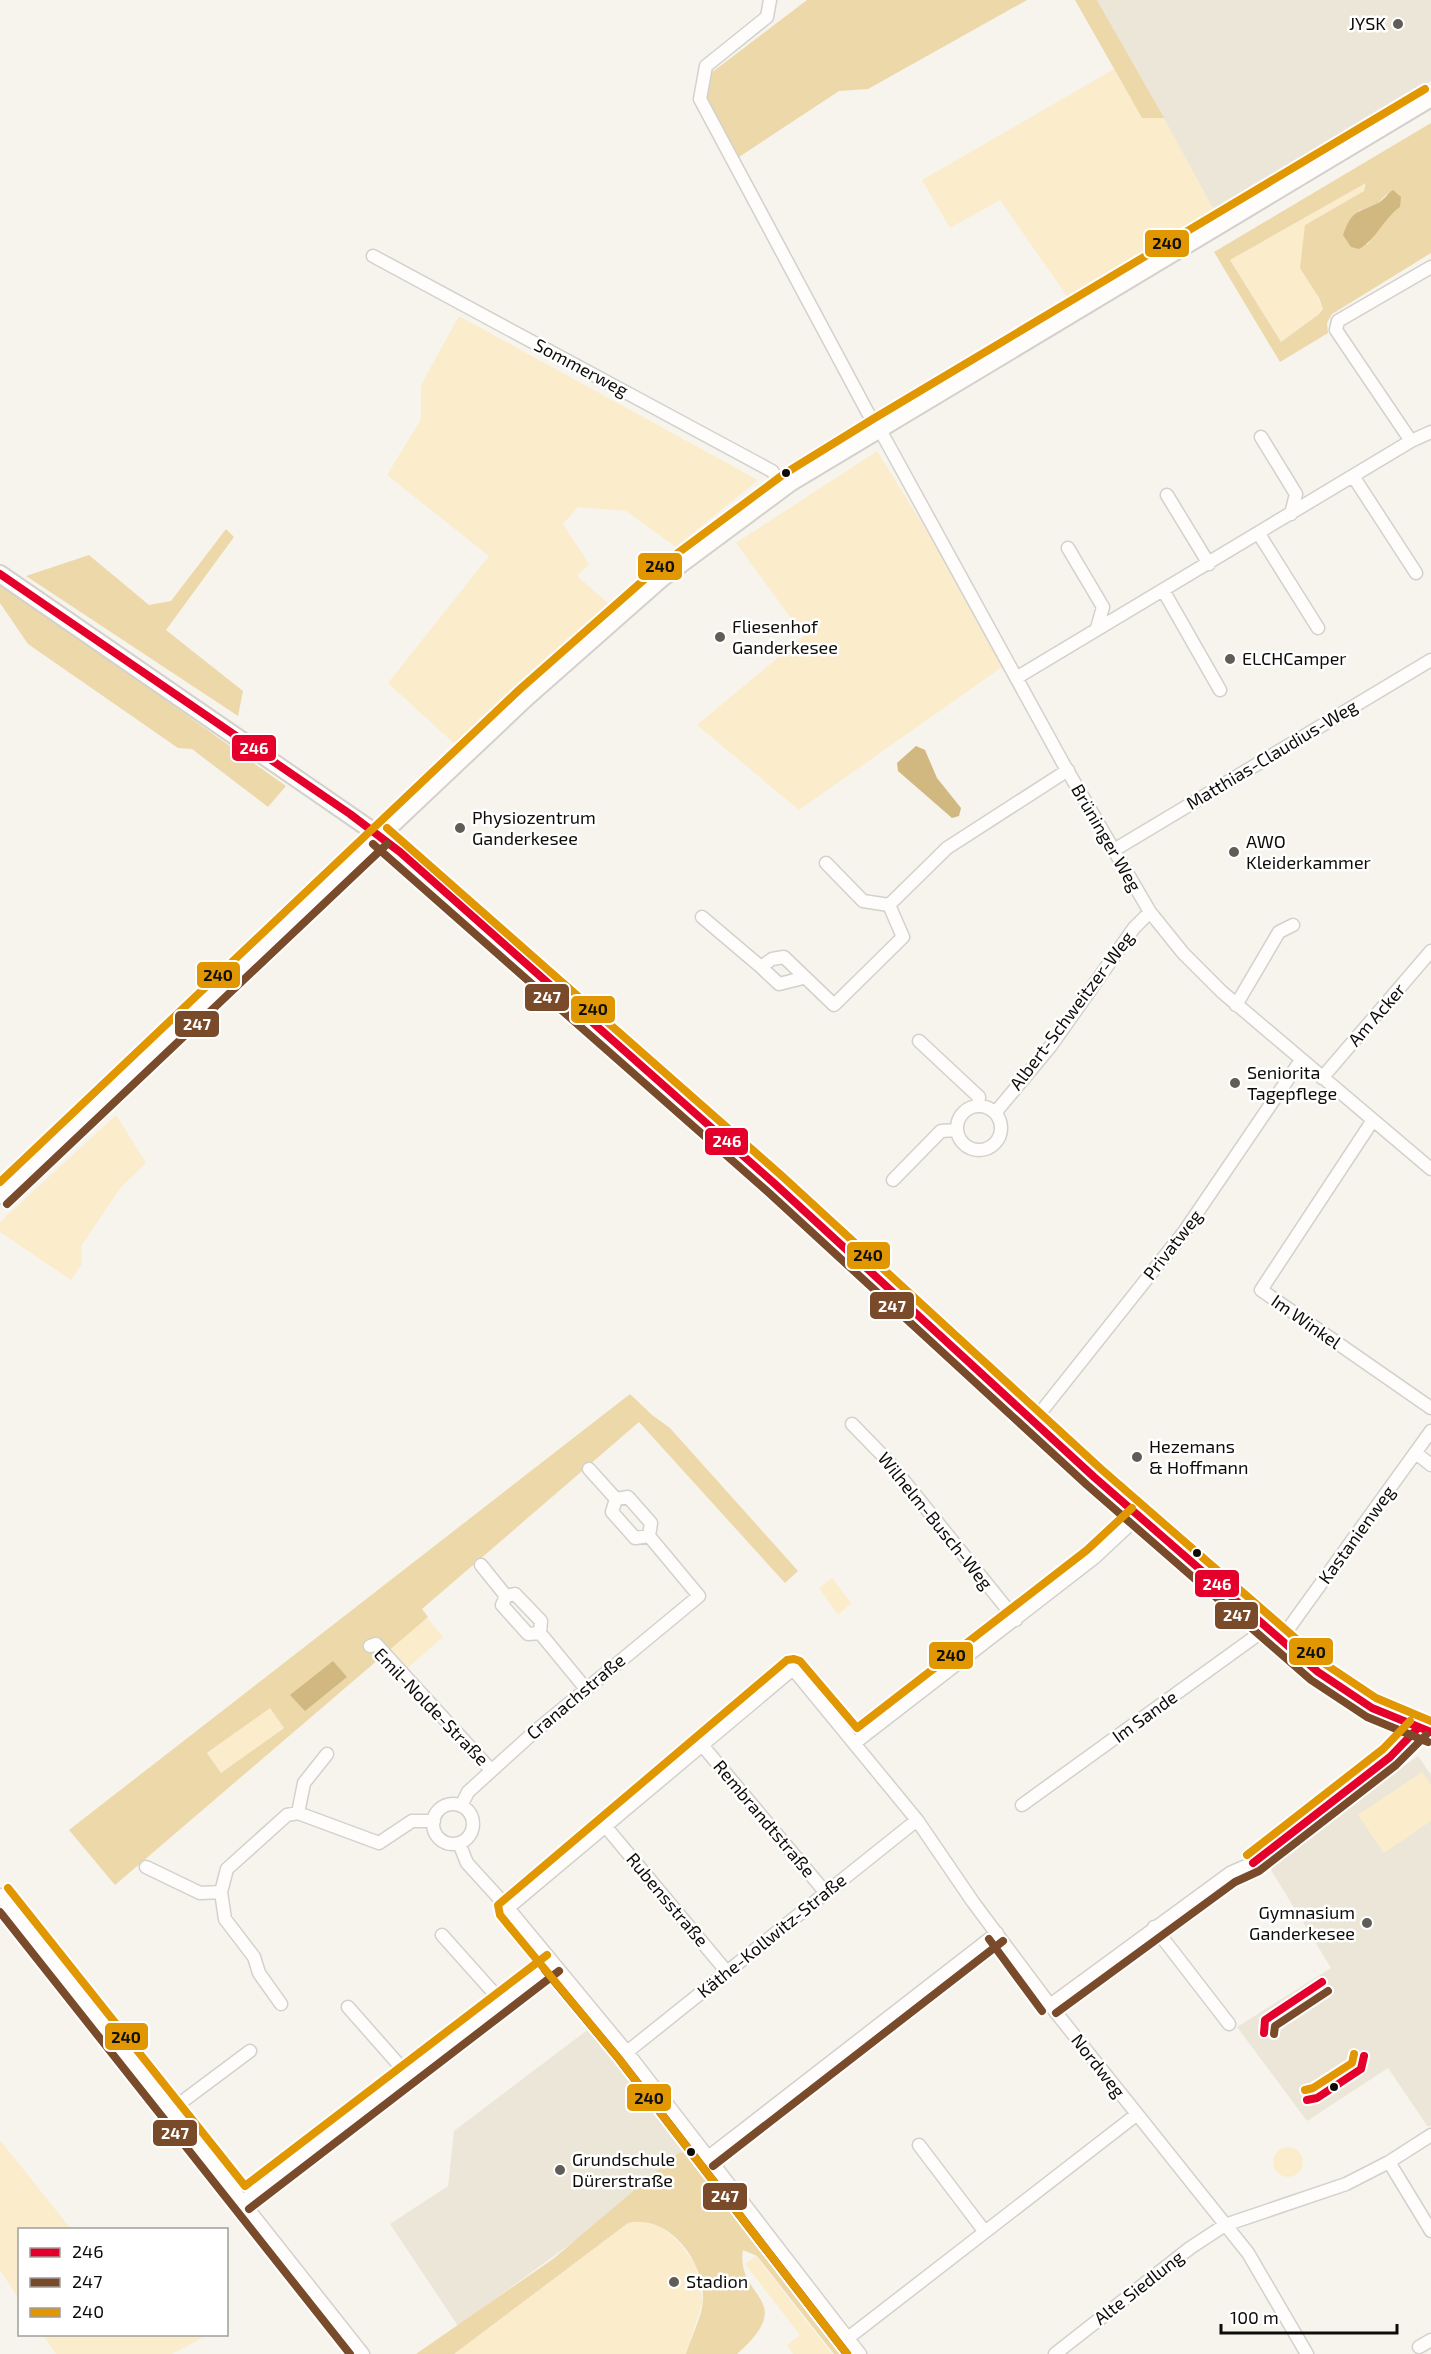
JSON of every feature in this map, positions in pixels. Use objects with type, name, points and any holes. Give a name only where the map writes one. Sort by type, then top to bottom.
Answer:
[{"type":"main road","points":[[0,574],[380,836],[526,698],[662,578],[783,488],[879,428],[1291,184],[1431,98]]},
{"type":"street","name":"Brüninger Weg","points":[[770,0],[767,17],[706,66],[700,99],[868,413],[879,428],[1068,770],[1150,912],[1183,953],[1236,1005],[1431,1168]]},
{"type":"street","name":"Sommerweg","points":[[373,256],[772,471],[783,488]]},
{"type":"street","points":[[1411,441],[1336,330],[1338,321],[1431,267]]},
{"type":"street","points":[[1016,678],[1411,441],[1431,432]]},
{"type":"street","points":[[1261,437],[1296,494],[1316,499]]},
{"type":"street","points":[[1353,476],[1416,573]]},
{"type":"street","points":[[1291,514],[1296,494]]},
{"type":"street","points":[[1167,495],[1209,564]]},
{"type":"street","points":[[1259,534],[1318,628]]},
{"type":"street","points":[[1068,548],[1103,607],[1122,613]]},
{"type":"street","points":[[1163,590],[1221,690]]},
{"type":"street","points":[[1097,628],[1103,607]]},
{"type":"street","name":"Matthias-Claudius-Weg","points":[[1114,850],[1431,660]]},
{"type":"street","points":[[889,905],[946,848],[1068,770]]},
{"type":"street","points":[[0,1196],[380,836],[775,1184],[1033,1422],[1268,1628],[1347,1695],[1375,1712],[1424,1730]]},
{"type":"street","points":[[826,863],[863,901],[889,905]]},
{"type":"street","points":[[761,967],[772,959],[784,957],[803,978],[834,1005],[903,937],[889,905]]},
{"type":"street","name":"Albert-Schweitzer-Weg","points":[[994,1113],[1050,1047],[1134,928],[1150,912]]},
{"type":"street","points":[[702,917],[779,984],[803,978]]},
{"type":"street","points":[[1236,1005],[1279,932],[1293,926]]},
{"type":"street","name":"Am Acker","points":[[1322,1078],[1431,951]]},
{"type":"street","points":[[919,1041],[979,1097],[978,1106]]},
{"type":"street","name":"Privatweg","points":[[1033,1422],[1184,1232],[1301,1060]]},
{"type":"street","points":[[978,1106],[994,1113],[999,1118],[1001,1132],[994,1144],[988,1148],[975,1150],[963,1143],[957,1130],[963,1113],[978,1106]]},
{"type":"street","name":"Im Winkel","points":[[1373,1120],[1261,1290],[1431,1407]]},
{"type":"street","points":[[893,1180],[941,1131],[957,1130]]},
{"type":"street","name":"Wilhelm-Busch-Weg","points":[[852,1424],[888,1461],[1016,1620]]},
{"type":"street","name":"Kastanienweg","points":[[1281,1639],[1431,1431]]},
{"type":"street","points":[[1416,1453],[1431,1466]]},
{"type":"street","points":[[589,1470],[616,1499]]},
{"type":"street","points":[[628,1497],[651,1524],[649,1536],[635,1538],[612,1512],[616,1499],[628,1497]]},
{"type":"street","points":[[856,1742],[1016,1620],[1122,1535],[1139,1516]]},
{"type":"street","name":"Cranachstraße","points":[[460,1806],[468,1791],[491,1770],[699,1596],[649,1536]]},
{"type":"street","points":[[480,1565],[506,1596]]},
{"type":"street","points":[[540,1633],[528,1634],[502,1605],[506,1596],[515,1593],[541,1621],[540,1633],[586,1689]]},
{"type":"street","name":"Im Sande","points":[[1022,1805],[1268,1628]]},
{"type":"street","name":"Emil-Nolde-Straße","points":[[370,1646],[376,1644],[381,1649],[491,1770]]},
{"type":"street","name":"Nordweg","points":[[702,1745],[793,1669],[856,1742],[917,1820],[1050,2005],[1248,2253],[1307,2354]]},
{"type":"street","points":[[1050,2005],[1230,1873],[1253,1863],[1424,1730]]},
{"type":"street","points":[[508,1908],[702,1745]]},
{"type":"street","name":"Rembrandtstraße","points":[[702,1745],[826,1893]]},
{"type":"street","points":[[298,1813],[304,1783],[327,1754]]},
{"type":"street","points":[[447,1805],[460,1806],[466,1809],[473,1821],[470,1835],[459,1843],[442,1841],[435,1832],[436,1814],[447,1805]]},
{"type":"street","points":[[281,2004],[259,1973],[254,1957],[225,1919],[221,1892],[227,1869],[287,1815],[298,1813],[379,1843],[412,1821],[434,1821]]},
{"type":"street","name":"Käthe-Kollwitz-Straße","points":[[627,2052],[917,1820]]},
{"type":"street","name":"Rubensstraße","points":[[606,1827],[727,1972]]},
{"type":"street","points":[[459,1843],[467,1863],[508,1908],[627,2052],[860,2354]]},
{"type":"street","points":[[146,1867],[200,1893],[221,1892]]},
{"type":"street","points":[[0,1895],[363,2354]]},
{"type":"street","points":[[1154,1927],[1230,2024]]},
{"type":"street","points":[[707,2158],[997,1933]]},
{"type":"street","points":[[442,1935],[501,2001]]},
{"type":"street","points":[[243,2201],[553,1963]]},
{"type":"street","points":[[348,2007],[407,2073]]},
{"type":"street","points":[[171,2110],[250,2051]]},
{"type":"street","points":[[848,2338],[1136,2115]]},
{"type":"street","name":"Alte Siedlung","points":[[1055,2354],[1190,2248],[1225,2225],[1346,2184],[1389,2162],[1431,2135]]},
{"type":"street","points":[[919,2145],[985,2232]]},
{"type":"street","points":[[1389,2162],[1431,2231]]},
{"type":"street","points":[[1419,2347],[1431,2340]]},
{"type":"shaded area","points":[[807,0],[1027,0],[868,89],[839,91],[739,157],[707,97],[711,73]]},
{"type":"shaded area","points":[[1075,0],[1097,0],[1164,118],[1142,118]]},
{"type":"shaded area","points":[[1097,0],[1431,0],[1431,81],[1215,212]]},
{"type":"shaded area","points":[[1114,69],[1142,118],[1164,118],[1215,212],[1069,299],[1000,200],[950,228],[922,180]]},
{"type":"shaded area","points":[[1431,123],[1431,253],[1332,314],[1327,323],[1328,333],[1280,362],[1214,252]],"holes":[[[1366,183],[1364,191],[1305,225],[1300,268],[1319,298],[1323,309],[1281,342],[1230,260]],[[1387,194],[1400,207],[1390,214],[1367,245],[1358,211],[1377,204]]]},
{"type":"shaded area","points":[[1366,183],[1368,185],[1364,191],[1305,225],[1312,285],[1323,309],[1281,342],[1230,260]]},
{"type":"shaded area","points":[[1393,190],[1401,197],[1400,207],[1365,245],[1359,249],[1351,247],[1343,235],[1349,221],[1360,211],[1380,202]]},
{"type":"shaded area","points":[[459,316],[758,480],[676,547],[626,511],[578,507],[563,524],[589,564],[577,576],[609,604],[459,748],[388,683],[489,556],[387,475],[421,419],[421,385]]},
{"type":"shaded area","points":[[877,451],[945,560],[1002,667],[799,810],[697,725],[804,636],[736,543]]},
{"type":"shaded area","points":[[226,529],[234,537],[166,630],[243,691],[238,716],[26,576],[89,555],[149,605],[171,601]]},
{"type":"shaded area","points":[[0,582],[286,786],[268,807],[192,749],[178,748],[28,644],[0,603]]},
{"type":"shaded area","points":[[916,746],[925,750],[937,778],[961,808],[959,816],[952,818],[898,771],[897,763]]},
{"type":"shaded area","points":[[116,1115],[146,1163],[121,1187],[81,1246],[82,1264],[71,1280],[0,1232],[0,1222]]},
{"type":"shaded area","points":[[630,1394],[670,1428],[798,1571],[785,1583],[639,1422],[422,1609],[428,1617],[115,1885],[69,1830]],"holes":[[[270,1708],[284,1728],[221,1773],[207,1753]]]},
{"type":"shaded area","points":[[832,1578],[851,1603],[838,1615],[819,1588]]},
{"type":"shaded area","points":[[412,1600],[443,1637],[404,1671],[387,1654]]},
{"type":"shaded area","points":[[333,1661],[347,1677],[305,1711],[290,1695]]},
{"type":"shaded area","points":[[270,1707],[284,1727],[222,1774],[207,1754]]},
{"type":"shaded area","name":"Gymnasium Ganderkesee","points":[[1418,1756],[1431,1775],[1431,2125],[1428,2127],[1388,2068],[1307,2121],[1237,2027],[1331,1968],[1271,1870],[1279,1856]]},
{"type":"shaded area","points":[[1422,1772],[1431,1785],[1431,1821],[1384,1853],[1358,1815]]},
{"type":"shaded area","name":"Grundschule Dürerstraße","points":[[594,2025],[692,2155],[458,2326],[390,2224],[448,2186],[454,2131]]},
{"type":"shaded area","points":[[0,2140],[70,2228],[18,2228],[18,2297],[0,2270]]},
{"type":"shaded area","points":[[1288,2147],[1299,2151],[1303,2162],[1299,2173],[1288,2177],[1277,2173],[1273,2162],[1277,2151]]},
{"type":"shaded area","points":[[693,2149],[847,2354],[834,2354],[757,2256],[743,2250],[743,2266],[748,2279],[761,2299],[764,2309],[763,2321],[755,2335],[737,2354],[686,2354],[703,2300],[698,2270],[691,2256],[670,2233],[657,2225],[643,2222],[628,2223],[454,2354],[416,2354],[553,2259],[677,2154]]},
{"type":"shaded area","points":[[640,2220],[658,2224],[679,2242],[696,2265],[703,2300],[686,2354],[454,2354],[628,2223]]},
{"type":"shaded area","points":[[756,2256],[832,2354],[793,2354],[787,2345],[800,2335],[745,2264]]},
{"type":"shaded area","points":[[44,2336],[206,2336],[172,2354],[56,2354]]},
{"type":"transit line","name":"240","points":[[0,1182],[519,690],[655,570],[784,474],[1425,89]]},
{"type":"transit line","name":"246","points":[[0,574],[350,814],[400,852],[775,1184],[1094,1477],[1318,1672],[1372,1708],[1431,1732]]},
{"type":"transit line","name":"240","points":[[387,828],[782,1176],[1101,1469],[1325,1664],[1376,1698],[1431,1721]]},
{"type":"transit line","name":"247","points":[[373,844],[768,1192],[1087,1485],[1311,1680],[1367,1717],[1428,1742]]},
{"type":"transit line","name":"247","points":[[7,1204],[387,844]]},
{"type":"transit line","name":"240","points":[[847,2354],[619,2059],[500,1915],[498,1905],[787,1660],[800,1661],[857,1728],[1087,1550],[1132,1508]]},
{"type":"transit line","name":"240","points":[[1247,1855],[1383,1749],[1410,1721]]},
{"type":"transit line","name":"246","points":[[1253,1863],[1390,1757],[1418,1728]]},
{"type":"transit line","name":"247","points":[[1056,2013],[1235,1882],[1259,1871],[1396,1765],[1426,1735]]},
{"type":"transit line","name":"240","points":[[8,1888],[245,2186],[547,1955]]},
{"type":"transit line","name":"247","points":[[0,1912],[350,2354]]},
{"type":"transit line","name":"247","points":[[989,1939],[1042,2011]]},
{"type":"transit line","name":"247","points":[[713,2166],[1003,1941]]},
{"type":"transit line","name":"247","points":[[545,1970],[619,2059],[847,2354]]},
{"type":"transit line","name":"247","points":[[249,2209],[559,1971]]},
{"type":"transit line","name":"246","points":[[1264,2033],[1265,2020],[1322,1982]]},
{"type":"transit line","name":"247","points":[[1274,2034],[1275,2026],[1328,1991]]},
{"type":"transit line","name":"240","points":[[1305,2090],[1313,2088],[1352,2063],[1354,2054]]},
{"type":"transit line","name":"246","points":[[1307,2100],[1317,2098],[1361,2069],[1364,2056]]},
{"type":"place","name":"JYSK","points":[[1398,24]]},
{"type":"place","name":"Fliesenhof Ganderkesee","points":[[720,637]]},
{"type":"place","name":"ELCHCamper","points":[[1230,659]]},
{"type":"place","name":"Physiozentrum Ganderkesee","points":[[460,828]]},
{"type":"place","name":"AWO Kleiderkammer","points":[[1234,852]]},
{"type":"place","name":"Seniorita Tagepflege","points":[[1235,1083]]},
{"type":"place","name":"Hezemans & Hoffmann","points":[[1137,1457]]},
{"type":"place","name":"Gymnasium Ganderkesee","points":[[1367,1923]]},
{"type":"place","name":"Grundschule Dürerstraße","points":[[560,2170]]},
{"type":"place","name":"Stadion","points":[[674,2282]]}]
